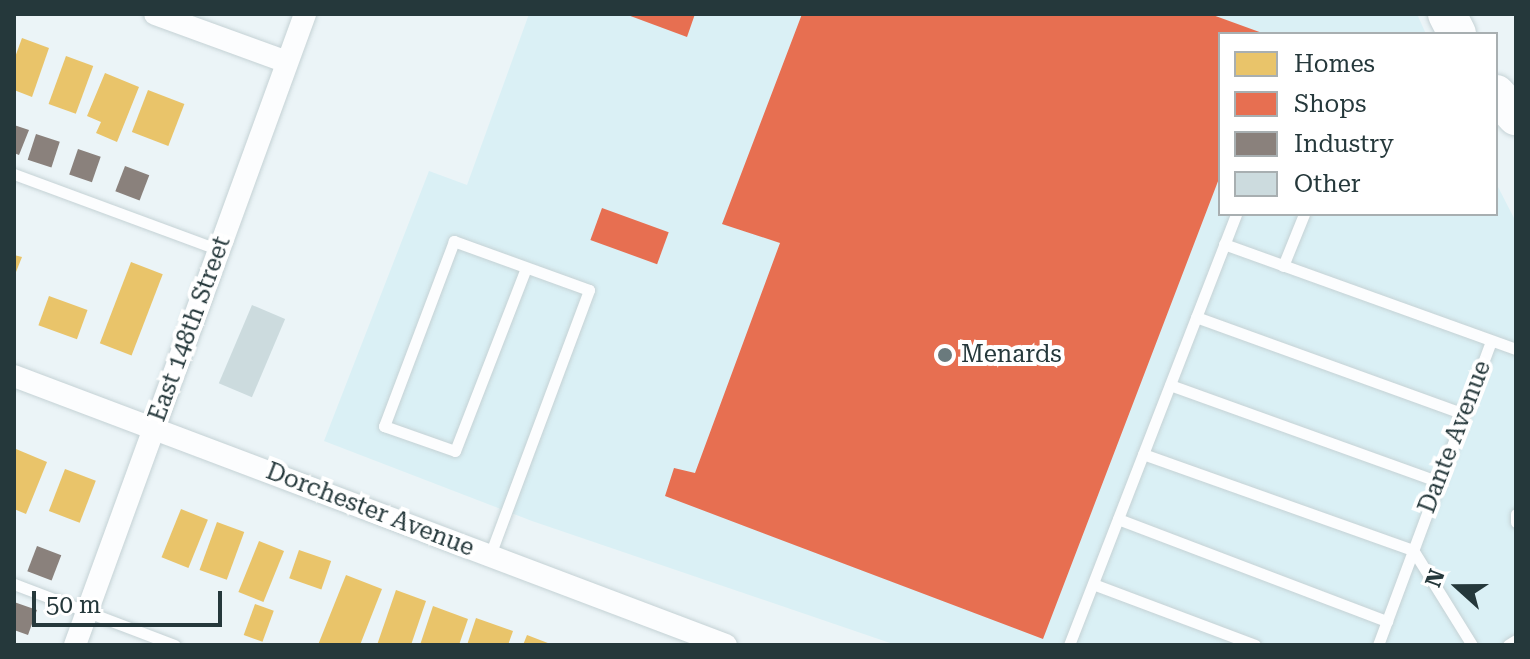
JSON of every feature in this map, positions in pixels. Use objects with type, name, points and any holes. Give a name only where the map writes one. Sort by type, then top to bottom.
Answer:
[{"type":"highway","points":[[1447,14],[1456,32]]},
{"type":"highway","points":[[1498,96],[1516,116]]},
{"type":"street","points":[[155,14],[287,62]]},
{"type":"street","name":"East 148th Street","points":[[75,645],[305,14]]},
{"type":"street","name":"Dorchester Avenue","points":[[14,376],[726,645]]},
{"type":"lane","points":[[14,174],[219,250]]},
{"type":"lane","points":[[1069,645],[1235,216]]},
{"type":"lane","points":[[1283,266],[1303,216]]},
{"type":"lane","points":[[490,555],[589,290],[454,241],[384,426],[455,451],[526,268]]},
{"type":"lane","name":"Dante Avenue","points":[[1224,244],[1490,344],[1378,645]]},
{"type":"lane","points":[[1196,317],[1464,414]]},
{"type":"lane","points":[[1490,344],[1516,349]]},
{"type":"lane","points":[[1170,385],[1439,482]]},
{"type":"lane","points":[[1143,454],[1413,550],[1472,645]]},
{"type":"lane","points":[[1516,514],[1516,522]]},
{"type":"lane","points":[[1118,519],[1387,621]]},
{"type":"lane","points":[[14,584],[175,645]]},
{"type":"lane","points":[[1093,584],[1255,645]]},
{"type":"lane","points":[[1508,645],[1516,640]]},
{"type":"shaded area","points":[[529,14],[1417,14],[1425,32],[1218,32],[1218,216],[1498,216],[1498,187],[1516,222],[1516,645],[896,645],[532,521],[324,441],[429,171],[467,185]]},
{"type":"building: Homes","points":[[22,38],[49,48],[32,97],[14,90],[14,60]]},
{"type":"building: Homes","points":[[66,56],[93,66],[76,114],[49,104]]},
{"type":"building: Homes","points":[[105,73],[139,87],[117,142],[96,133],[101,122],[87,116]]},
{"type":"building: Homes","points":[[148,90],[184,104],[168,146],[132,132]]},
{"type":"building: Homes","points":[[14,255],[22,257],[14,277]]},
{"type":"building: Homes","points":[[131,262],[163,274],[132,355],[100,343]]},
{"type":"building: Homes","points":[[49,296],[88,310],[77,339],[38,325]]},
{"type":"building: Homes","points":[[16,449],[47,462],[26,514],[14,509]]},
{"type":"building: Homes","points":[[65,469],[96,481],[80,523],[49,511]]},
{"type":"building: Homes","points":[[181,509],[208,520],[188,568],[162,557]]},
{"type":"building: Homes","points":[[217,522],[244,532],[227,580],[200,570]]},
{"type":"building: Homes","points":[[259,541],[284,551],[263,602],[238,592]]},
{"type":"building: Homes","points":[[299,550],[331,561],[321,589],[289,578]]},
{"type":"building: Homes","points":[[346,575],[382,589],[360,645],[318,645]]},
{"type":"building: Homes","points":[[396,590],[426,601],[411,645],[377,645]]},
{"type":"building: Homes","points":[[255,604],[274,611],[263,642],[244,635]]},
{"type":"building: Homes","points":[[433,606],[468,619],[459,645],[420,645]]},
{"type":"building: Homes","points":[[476,618],[513,631],[508,645],[467,645]]},
{"type":"building: Homes","points":[[527,635],[553,645],[523,645]]},
{"type":"building: Shops","points":[[625,14],[695,14],[687,37]]},
{"type":"building: Shops","name":"Menards","points":[[802,14],[1210,14],[1260,32],[1218,32],[1218,181],[1043,639],[665,496],[674,468],[695,473],[780,243],[722,224]]},
{"type":"building: Shops","points":[[602,208],[669,232],[657,264],[590,240]]},
{"type":"building: Industry","points":[[14,125],[29,130],[19,155],[14,153]]},
{"type":"building: Industry","points":[[36,134],[60,142],[51,167],[28,160]]},
{"type":"building: Industry","points":[[78,149],[101,157],[92,182],[69,175]]},
{"type":"building: Industry","points":[[125,166],[149,175],[140,201],[115,191]]},
{"type":"building: Industry","points":[[37,546],[61,555],[52,581],[27,571]]},
{"type":"building: Industry","points":[[14,602],[37,610],[28,635],[14,630]]},
{"type":"building: Other","points":[[252,305],[285,319],[252,397],[219,383]]},
{"type":"place","name":"Menards","points":[[945,355]]}]
